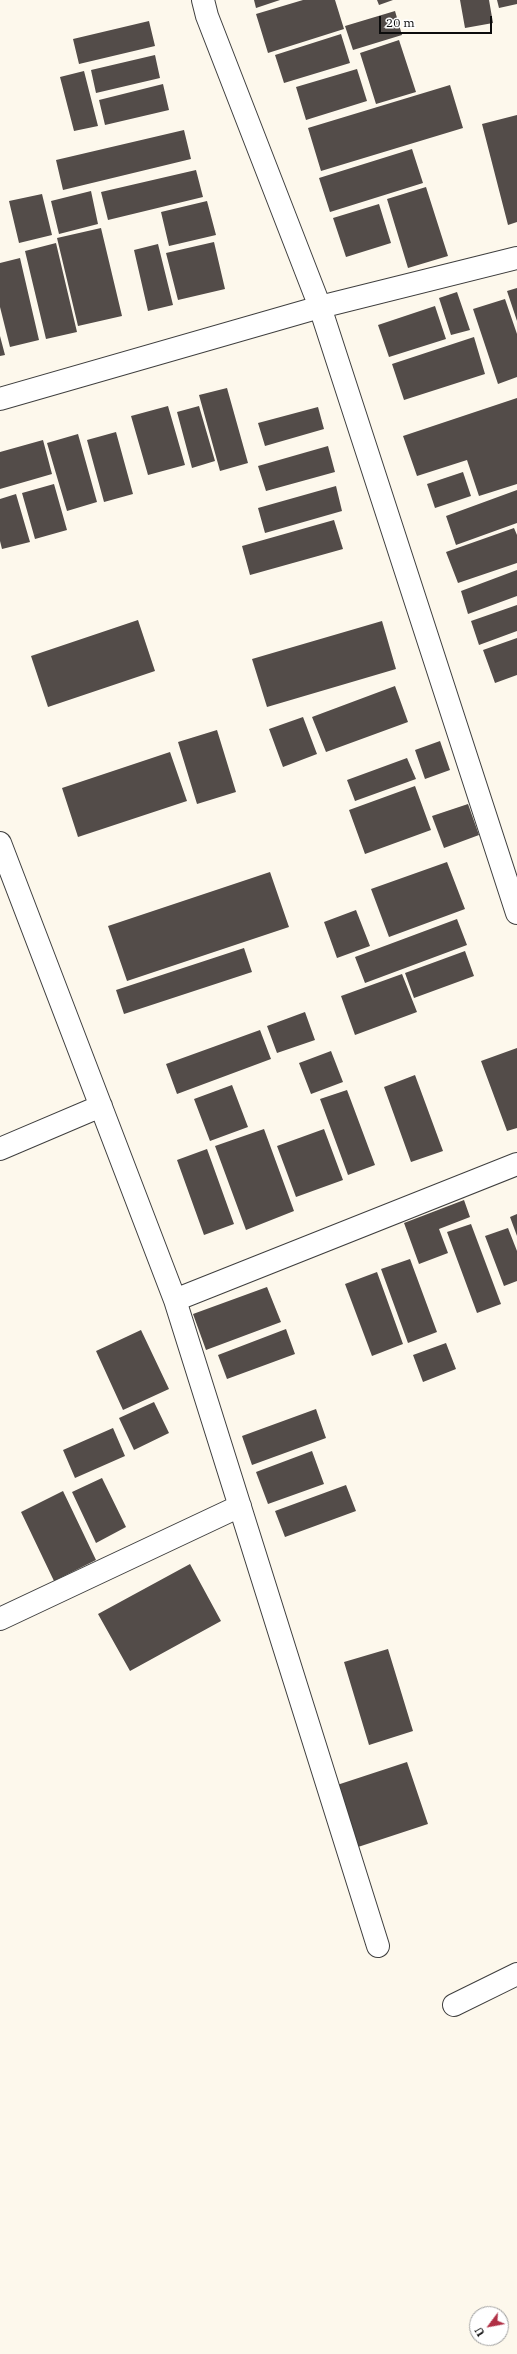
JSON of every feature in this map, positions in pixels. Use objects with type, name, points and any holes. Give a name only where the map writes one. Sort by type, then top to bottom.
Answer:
[{"type":"street","points":[[203,0],[207,16],[320,306],[517,913]]},
{"type":"street","points":[[0,399],[320,306],[517,258]]},
{"type":"street","points":[[0,843],[175,1300],[378,1946]]},
{"type":"street","points":[[0,1149],[101,1106]]},
{"type":"street","points":[[175,1300],[517,1164]]},
{"type":"street","points":[[0,1619],[240,1506]]},
{"type":"street","points":[[454,2005],[517,1974]]},
{"type":"building","points":[[254,0],[280,0],[256,8]]},
{"type":"building","points":[[303,0],[335,0],[344,29],[268,53],[256,14]]},
{"type":"building","points":[[377,0],[393,0],[379,5]]},
{"type":"building","points":[[460,0],[489,0],[493,23],[465,28]]},
{"type":"building","points":[[497,0],[517,0],[517,4],[499,8]]},
{"type":"building","points":[[395,11],[402,35],[353,50],[345,26]]},
{"type":"building","points":[[149,21],[155,46],[79,64],[73,39]]},
{"type":"building","points":[[341,34],[350,63],[284,83],[275,55]]},
{"type":"building","points":[[399,40],[416,92],[376,104],[360,53]]},
{"type":"building","points":[[155,55],[160,78],[96,93],[91,70]]},
{"type":"building","points":[[357,69],[367,101],[306,120],[296,87]]},
{"type":"building","points":[[84,71],[98,126],[74,131],[60,77]]},
{"type":"building","points":[[163,84],[169,110],[105,125],[99,100]]},
{"type":"building","points":[[450,85],[463,128],[321,171],[308,128]]},
{"type":"building","points":[[517,115],[517,222],[508,225],[482,124]]},
{"type":"building","points":[[184,130],[191,159],[63,190],[56,160]]},
{"type":"building","points":[[412,149],[423,183],[330,212],[319,178]]},
{"type":"building","points":[[196,170],[203,197],[108,220],[101,192]]},
{"type":"building","points":[[426,187],[448,256],[408,268],[387,199]]},
{"type":"building","points":[[91,191],[98,224],[59,234],[51,201]]},
{"type":"building","points":[[42,194],[52,235],[19,243],[9,201]]},
{"type":"building","points":[[207,201],[216,235],[169,246],[161,212]]},
{"type":"building","points":[[379,204],[391,243],[346,257],[333,218]]},
{"type":"building","points":[[101,228],[122,316],[78,326],[57,238]]},
{"type":"building","points":[[214,242],[225,289],[178,300],[166,253]]},
{"type":"building","points":[[56,243],[77,332],[46,339],[25,251]]},
{"type":"building","points":[[158,244],[173,305],[148,311],[134,250]]},
{"type":"building","points":[[20,258],[39,340],[10,347],[0,307],[0,263]]},
{"type":"building","points":[[517,288],[517,321],[507,291]]},
{"type":"building","points":[[457,292],[470,330],[451,335],[439,298]]},
{"type":"building","points":[[505,299],[517,334],[517,377],[498,384],[473,309]]},
{"type":"building","points":[[435,306],[446,339],[389,357],[378,325]]},
{"type":"building","points":[[0,336],[5,355],[0,356]]},
{"type":"building","points":[[474,337],[485,374],[404,400],[392,364]]},
{"type":"building","points":[[227,388],[248,463],[220,471],[199,395]]},
{"type":"building","points":[[517,398],[517,484],[479,496],[467,460],[417,476],[403,436]]},
{"type":"building","points":[[168,406],[185,465],[148,475],[131,416]]},
{"type":"building","points":[[199,406],[215,461],[192,468],[177,412]]},
{"type":"building","points":[[318,407],[324,429],[265,446],[258,423]]},
{"type":"building","points":[[116,432],[133,494],[104,502],[87,440]]},
{"type":"building","points":[[78,434],[97,502],[67,511],[47,443]]},
{"type":"building","points":[[43,440],[52,474],[0,489],[0,452]]},
{"type":"building","points":[[328,446],[335,472],[266,491],[258,466]]},
{"type":"building","points":[[463,472],[471,496],[435,508],[427,484]]},
{"type":"building","points":[[54,484],[67,530],[35,539],[22,493]]},
{"type":"building","points":[[336,486],[342,511],[265,533],[258,508]]},
{"type":"building","points":[[517,490],[517,523],[456,545],[446,516]]},
{"type":"building","points":[[16,494],[30,542],[2,549],[0,541],[0,499]]},
{"type":"building","points":[[334,520],[343,549],[250,575],[242,546]]},
{"type":"building","points":[[514,528],[517,535],[517,563],[458,583],[446,552]]},
{"type":"building","points":[[517,570],[517,596],[468,614],[461,591]]},
{"type":"building","points":[[517,605],[517,631],[479,645],[471,621]]},
{"type":"building","points":[[138,620],[155,671],[48,707],[31,656]]},
{"type":"building","points":[[382,621],[396,669],[267,707],[252,659]]},
{"type":"building","points":[[517,638],[517,675],[495,683],[483,650]]},
{"type":"building","points":[[395,686],[408,722],[326,752],[312,717]]},
{"type":"building","points":[[303,717],[317,754],[283,767],[269,729]]},
{"type":"building","points":[[217,730],[236,792],[197,804],[178,742]]},
{"type":"building","points":[[440,741],[450,770],[425,779],[415,750]]},
{"type":"building","points":[[170,752],[187,801],[78,837],[62,788]]},
{"type":"building","points":[[407,758],[416,779],[355,801],[347,780]]},
{"type":"building","points":[[415,786],[431,830],[365,854],[349,810]]},
{"type":"building","points":[[468,804],[479,835],[444,848],[432,816]]},
{"type":"building","points":[[447,862],[465,909],[389,937],[371,889]]},
{"type":"building","points":[[270,872],[289,927],[127,981],[108,926]]},
{"type":"building","points":[[356,910],[370,946],[337,958],[324,922]]},
{"type":"building","points":[[457,919],[467,945],[365,983],[355,957]]},
{"type":"building","points":[[244,948],[252,972],[124,1014],[116,990]]},
{"type":"building","points":[[465,951],[474,976],[414,998],[405,973]]},
{"type":"building","points":[[402,974],[417,1012],[355,1035],[341,996]]},
{"type":"building","points":[[305,1012],[315,1040],[277,1053],[267,1026]]},
{"type":"building","points":[[260,1030],[271,1059],[177,1094],[166,1064]]},
{"type":"building","points":[[517,1048],[517,1128],[507,1131],[481,1061]]},
{"type":"building","points":[[331,1051],[343,1082],[311,1094],[299,1063]]},
{"type":"building","points":[[415,1075],[443,1151],[411,1162],[384,1087]]},
{"type":"building","points":[[232,1085],[248,1127],[210,1141],[194,1099]]},
{"type":"building","points":[[347,1090],[375,1165],[348,1175],[320,1099]]},
{"type":"building","points":[[264,1129],[294,1211],[246,1230],[215,1146]]},
{"type":"building","points":[[324,1129],[343,1180],[296,1197],[277,1146]]},
{"type":"building","points":[[207,1149],[234,1224],[204,1235],[177,1160]]},
{"type":"building","points":[[464,1200],[470,1217],[439,1229],[448,1253],[419,1264],[404,1223]]},
{"type":"building","points":[[517,1214],[517,1236],[510,1217]]},
{"type":"building","points":[[471,1224],[501,1304],[477,1313],[447,1232]]},
{"type":"building","points":[[508,1228],[517,1251],[517,1281],[504,1286],[485,1236]]},
{"type":"building","points":[[410,1259],[437,1332],[408,1343],[381,1269]]},
{"type":"building","points":[[377,1272],[403,1344],[372,1356],[345,1284]]},
{"type":"building","points":[[267,1287],[281,1322],[206,1350],[193,1314]]},
{"type":"building","points":[[286,1329],[295,1354],[227,1379],[218,1355]]},
{"type":"building","points":[[141,1330],[169,1389],[123,1410],[96,1351]]},
{"type":"building","points":[[446,1343],[456,1369],[423,1382],[413,1355]]},
{"type":"building","points":[[154,1402],[169,1433],[134,1450],[119,1418]]},
{"type":"building","points":[[316,1409],[326,1438],[252,1465],[242,1436]]},
{"type":"building","points":[[113,1428],[125,1456],[75,1478],[63,1450]]},
{"type":"building","points":[[312,1451],[324,1484],[268,1504],[256,1472]]},
{"type":"building","points":[[102,1478],[126,1527],[96,1543],[72,1492]]},
{"type":"building","points":[[346,1485],[356,1511],[285,1537],[275,1511]]},
{"type":"building","points":[[63,1491],[96,1560],[54,1581],[21,1512]]},
{"type":"building","points":[[190,1564],[221,1621],[130,1671],[98,1614]]},
{"type":"building","points":[[388,1649],[413,1731],[369,1745],[344,1662]]},
{"type":"building","points":[[407,1762],[428,1824],[358,1847],[337,1785]]}]
